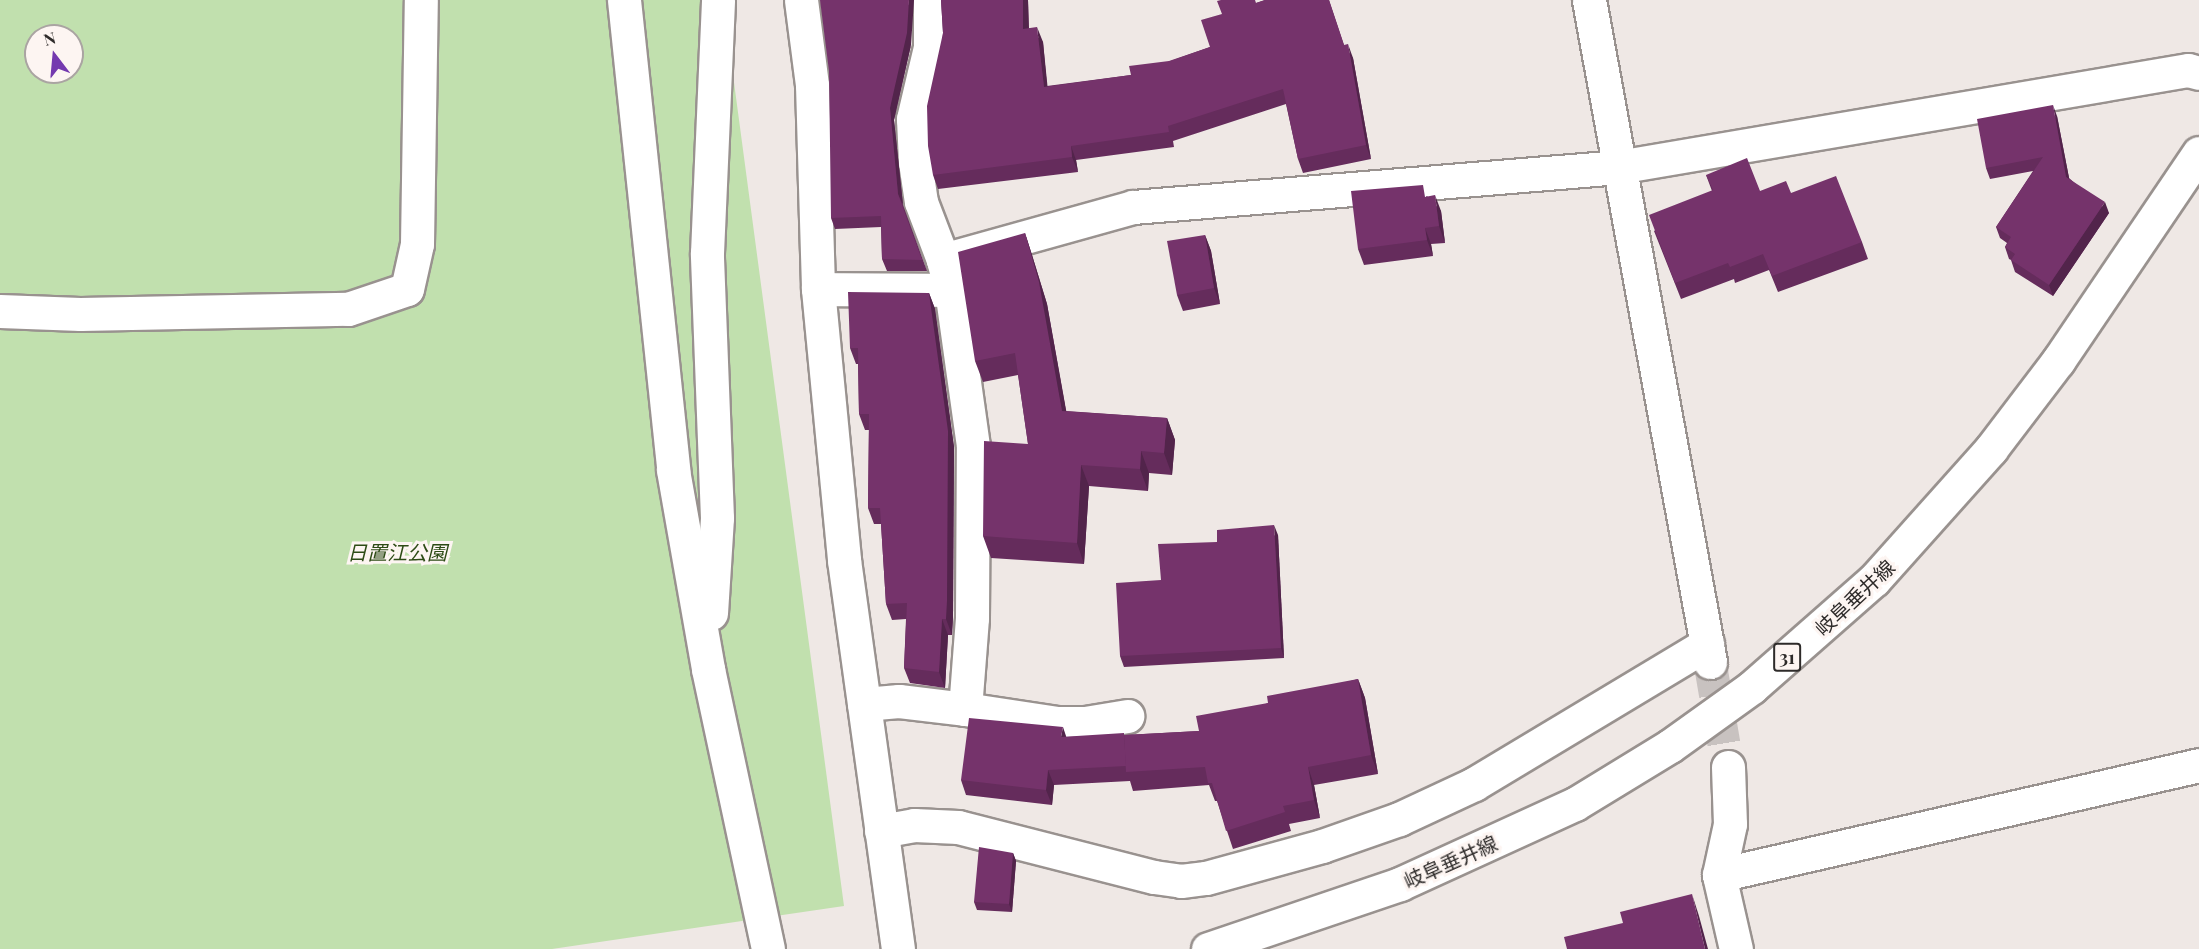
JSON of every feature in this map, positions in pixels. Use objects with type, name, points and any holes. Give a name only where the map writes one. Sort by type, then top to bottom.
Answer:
[{"type":"street","points":[[0,311],[80,314],[348,309],[407,289],[417,244],[421,0]]},
{"type":"street","points":[[624,0],[674,470],[708,669],[768,949]]},
{"type":"street","points":[[708,669],[717,518],[707,253],[718,0]]},
{"type":"street","points":[[801,0],[812,85],[818,290],[844,560],[898,949]]},
{"type":"street","points":[[930,0],[930,47],[913,118],[921,202],[947,275],[973,446],[972,618],[964,709]]},
{"type":"street","points":[[881,831],[914,825],[958,827],[1155,877],[1181,881],[1206,878],[1322,846],[1410,814],[1474,784],[1709,653],[1589,0]]},
{"type":"street","points":[[818,290],[947,275],[1132,207],[1618,167],[2188,70],[2199,74]]},
{"type":"street","name":"岐阜垂井線","points":[[1208,949],[1400,884],[1575,804],[1671,746],[1752,687],[1874,580],[1991,449],[2058,361],[2199,153]]},
{"type":"street","points":[[864,704],[899,701],[1056,723],[1094,722],[1126,716]]},
{"type":"street","points":[[1719,875],[2199,765]]},
{"type":"street","points":[[1728,767],[1730,824],[1719,875],[1736,949]]},
{"type":"green space","name":"日置江公園","points":[[0,0],[723,0],[844,906],[552,949],[0,949]]},
{"type":"building","points":[[820,0],[909,0],[907,33],[890,108],[898,194],[922,260],[882,259],[881,216],[831,218],[829,71]]},
{"type":"building","points":[[941,0],[1023,0],[1023,29],[1037,27],[1044,87],[1131,75],[1129,66],[1169,61],[1210,47],[1201,20],[1222,14],[1217,1],[1255,0],[1256,3],[1265,0],[1329,0],[1344,45],[1348,44],[1366,145],[1298,159],[1283,89],[1168,126],[1169,132],[1071,146],[1072,157],[933,175],[928,146],[927,106],[943,33]]},
{"type":"building","points":[[2053,105],[2066,177],[2105,202],[2049,285],[2011,260],[2015,254],[2005,247],[2011,237],[1996,227],[2043,157],[1986,168],[1977,119]]},
{"type":"building","points":[[1747,158],[1760,191],[1786,181],[1791,193],[1836,176],[1862,242],[1772,276],[1763,254],[1730,267],[1728,263],[1675,283],[1649,215],[1713,190],[1706,175]]},
{"type":"building","points":[[1423,185],[1425,197],[1435,195],[1439,226],[1425,228],[1427,240],[1358,249],[1351,191]]},
{"type":"building","points":[[1025,233],[1039,282],[1062,411],[1167,418],[1164,453],[1141,451],[1140,469],[1081,465],[1077,543],[983,536],[984,441],[1028,444],[1015,353],[975,361],[958,252]]},
{"type":"building","points":[[1205,235],[1214,288],[1177,295],[1167,241]]},
{"type":"building","points":[[848,292],[929,293],[948,431],[947,601],[946,619],[942,619],[939,672],[904,668],[907,603],[886,604],[880,508],[868,508],[869,414],[859,414],[858,348],[850,348]]},
{"type":"building","points":[[1274,525],[1281,648],[1120,656],[1116,583],[1161,580],[1158,544],[1217,542],[1217,530]]},
{"type":"building","points":[[1358,679],[1371,755],[1308,767],[1314,800],[1283,806],[1285,812],[1226,831],[1212,783],[1208,783],[1205,767],[1126,772],[1124,735],[1199,731],[1196,716],[1268,703],[1267,696]]},
{"type":"building","points":[[969,718],[1063,727],[1061,737],[1124,733],[1126,766],[1048,770],[1046,790],[961,780]]},
{"type":"building","points":[[979,847],[1013,853],[1009,904],[974,902]]},
{"type":"building","points":[[1692,894],[1705,949],[1567,949],[1564,937],[1623,923],[1620,912]]},
{"type":"tunnel","points":[[1710,662],[1728,767]]}]
